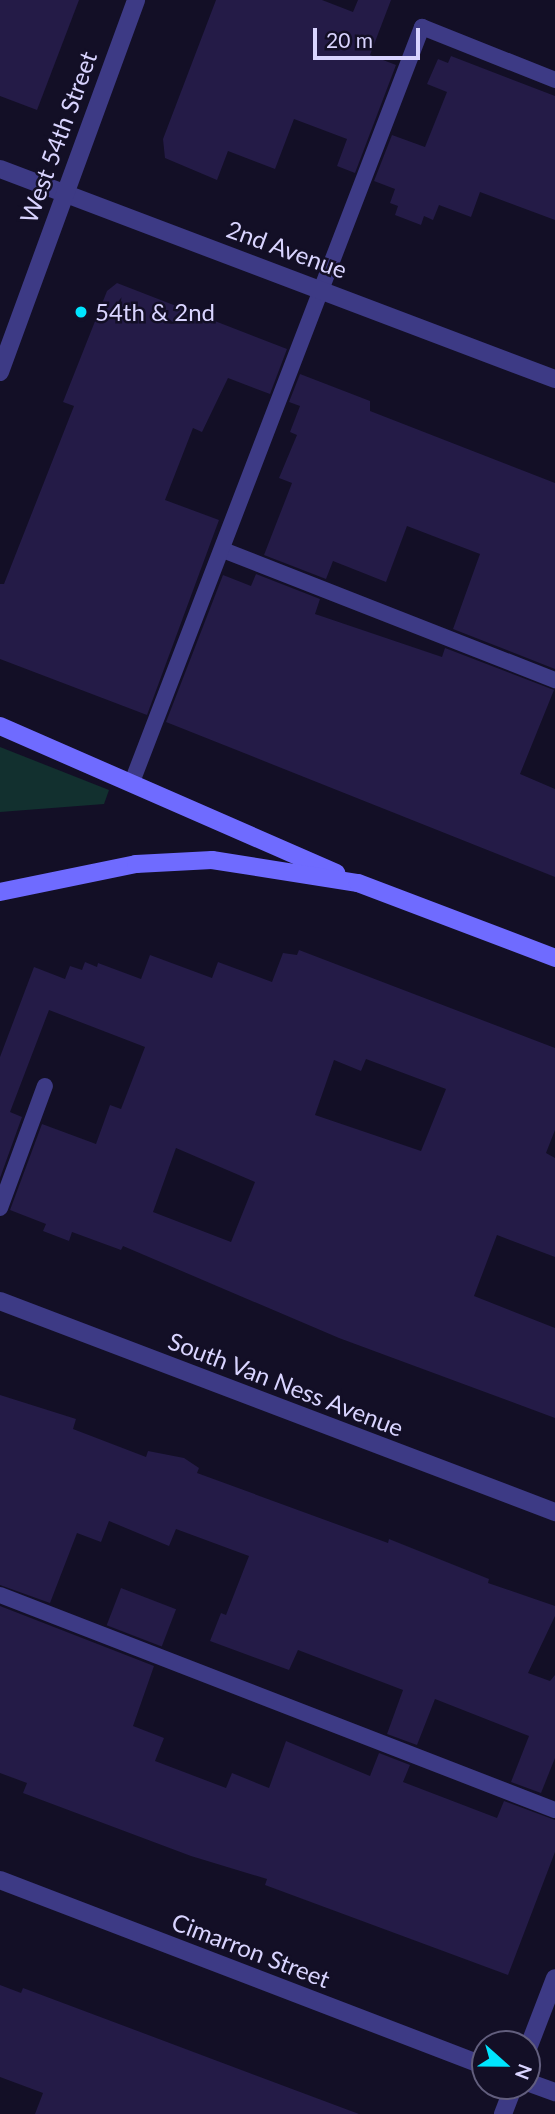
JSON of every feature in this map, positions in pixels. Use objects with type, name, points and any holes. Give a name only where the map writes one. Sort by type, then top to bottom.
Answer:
[{"type":"main road","points":[[0,726],[358,883],[555,958]]},
{"type":"main road","points":[[0,892],[136,864],[212,860],[358,883]]},
{"type":"street","name":"West 54th Street","points":[[0,372],[136,0]]},
{"type":"street","name":"2nd Avenue","points":[[0,169],[325,289],[555,379]]},
{"type":"street","name":"South Van Ness Avenue","points":[[0,1301],[555,1512]]},
{"type":"street","name":"Cimarron Street","points":[[0,1880],[471,2061]]},
{"type":"street","points":[[535,2030],[555,1978]]},
{"type":"lane","points":[[132,782],[325,289],[422,27],[555,80]]},
{"type":"lane","points":[[223,550],[555,680]]},
{"type":"lane","points":[[0,1208],[46,1086]]},
{"type":"lane","points":[[0,1595],[555,1810]]},
{"type":"green space","points":[[0,747],[109,790],[104,804],[0,812]]},
{"type":"building","points":[[0,0],[79,0],[37,110],[0,96]]},
{"type":"building","points":[[216,0],[322,0],[353,12],[358,0],[391,0],[370,55],[396,65],[355,173],[337,166],[347,139],[294,119],[275,169],[228,151],[217,180],[165,158],[163,139]]},
{"type":"building","points":[[451,56],[555,96],[555,220],[480,192],[471,217],[439,205],[433,220],[424,216],[421,225],[395,215],[398,206],[390,203],[395,189],[374,181],[392,135],[425,147],[447,92],[427,84],[438,59],[448,63]]},
{"type":"building","points":[[117,283],[287,349],[270,394],[228,378],[202,432],[193,428],[165,500],[219,520],[147,715],[0,659],[0,584],[4,584],[74,406],[63,402],[107,291]]},
{"type":"building","points":[[300,374],[370,401],[370,411],[555,483],[555,669],[453,629],[480,554],[407,526],[386,582],[333,561],[326,579],[264,555],[292,483],[279,478],[297,435],[290,432],[300,406],[289,402]]},
{"type":"building","points":[[256,574],[320,599],[315,614],[442,657],[445,648],[554,690],[520,774],[555,789],[555,877],[166,722],[223,575],[251,586]]},
{"type":"building","points":[[299,950],[555,1048],[555,1130],[546,1153],[555,1158],[555,1257],[497,1235],[474,1296],[555,1328],[555,1418],[339,1338],[123,1246],[121,1250],[72,1232],[69,1241],[43,1231],[46,1224],[10,1210],[42,1124],[96,1144],[110,1105],[121,1109],[145,1047],[49,1010],[10,1112],[22,1117],[0,1178],[0,1057],[34,967],[65,979],[70,966],[82,970],[85,962],[97,967],[98,963],[141,979],[150,955],[212,978],[218,962],[272,982],[283,953],[297,955]],"holes":[[[366,1059],[446,1089],[421,1151],[315,1115],[334,1060],[361,1071]],[[176,1148],[255,1182],[231,1242],[153,1212]]]},
{"type":"building","points":[[0,1395],[76,1419],[73,1429],[146,1457],[148,1451],[184,1458],[199,1468],[197,1473],[388,1543],[389,1539],[489,1579],[488,1583],[555,1606],[555,1616],[528,1673],[550,1681],[555,1675],[555,1758],[541,1793],[511,1782],[529,1736],[435,1699],[417,1745],[387,1734],[403,1690],[298,1650],[289,1670],[210,1641],[221,1613],[226,1615],[249,1556],[176,1529],[169,1546],[109,1521],[101,1542],[77,1533],[50,1603],[0,1585]]},
{"type":"building","points":[[121,1588],[176,1609],[162,1646],[107,1625]]},
{"type":"building","points":[[0,1606],[154,1666],[133,1726],[164,1738],[155,1761],[226,1788],[232,1773],[269,1788],[286,1741],[370,1776],[379,1753],[410,1765],[403,1782],[497,1818],[504,1801],[555,1820],[555,1852],[508,1975],[265,1885],[267,1879],[191,1856],[23,1793],[27,1783],[0,1773]]},
{"type":"building","points":[[0,1985],[21,1993],[23,1988],[359,2114],[35,2114],[43,2093],[0,2077]]},
{"type":"place","name":"54th & 2nd","points":[[81,312]]}]
